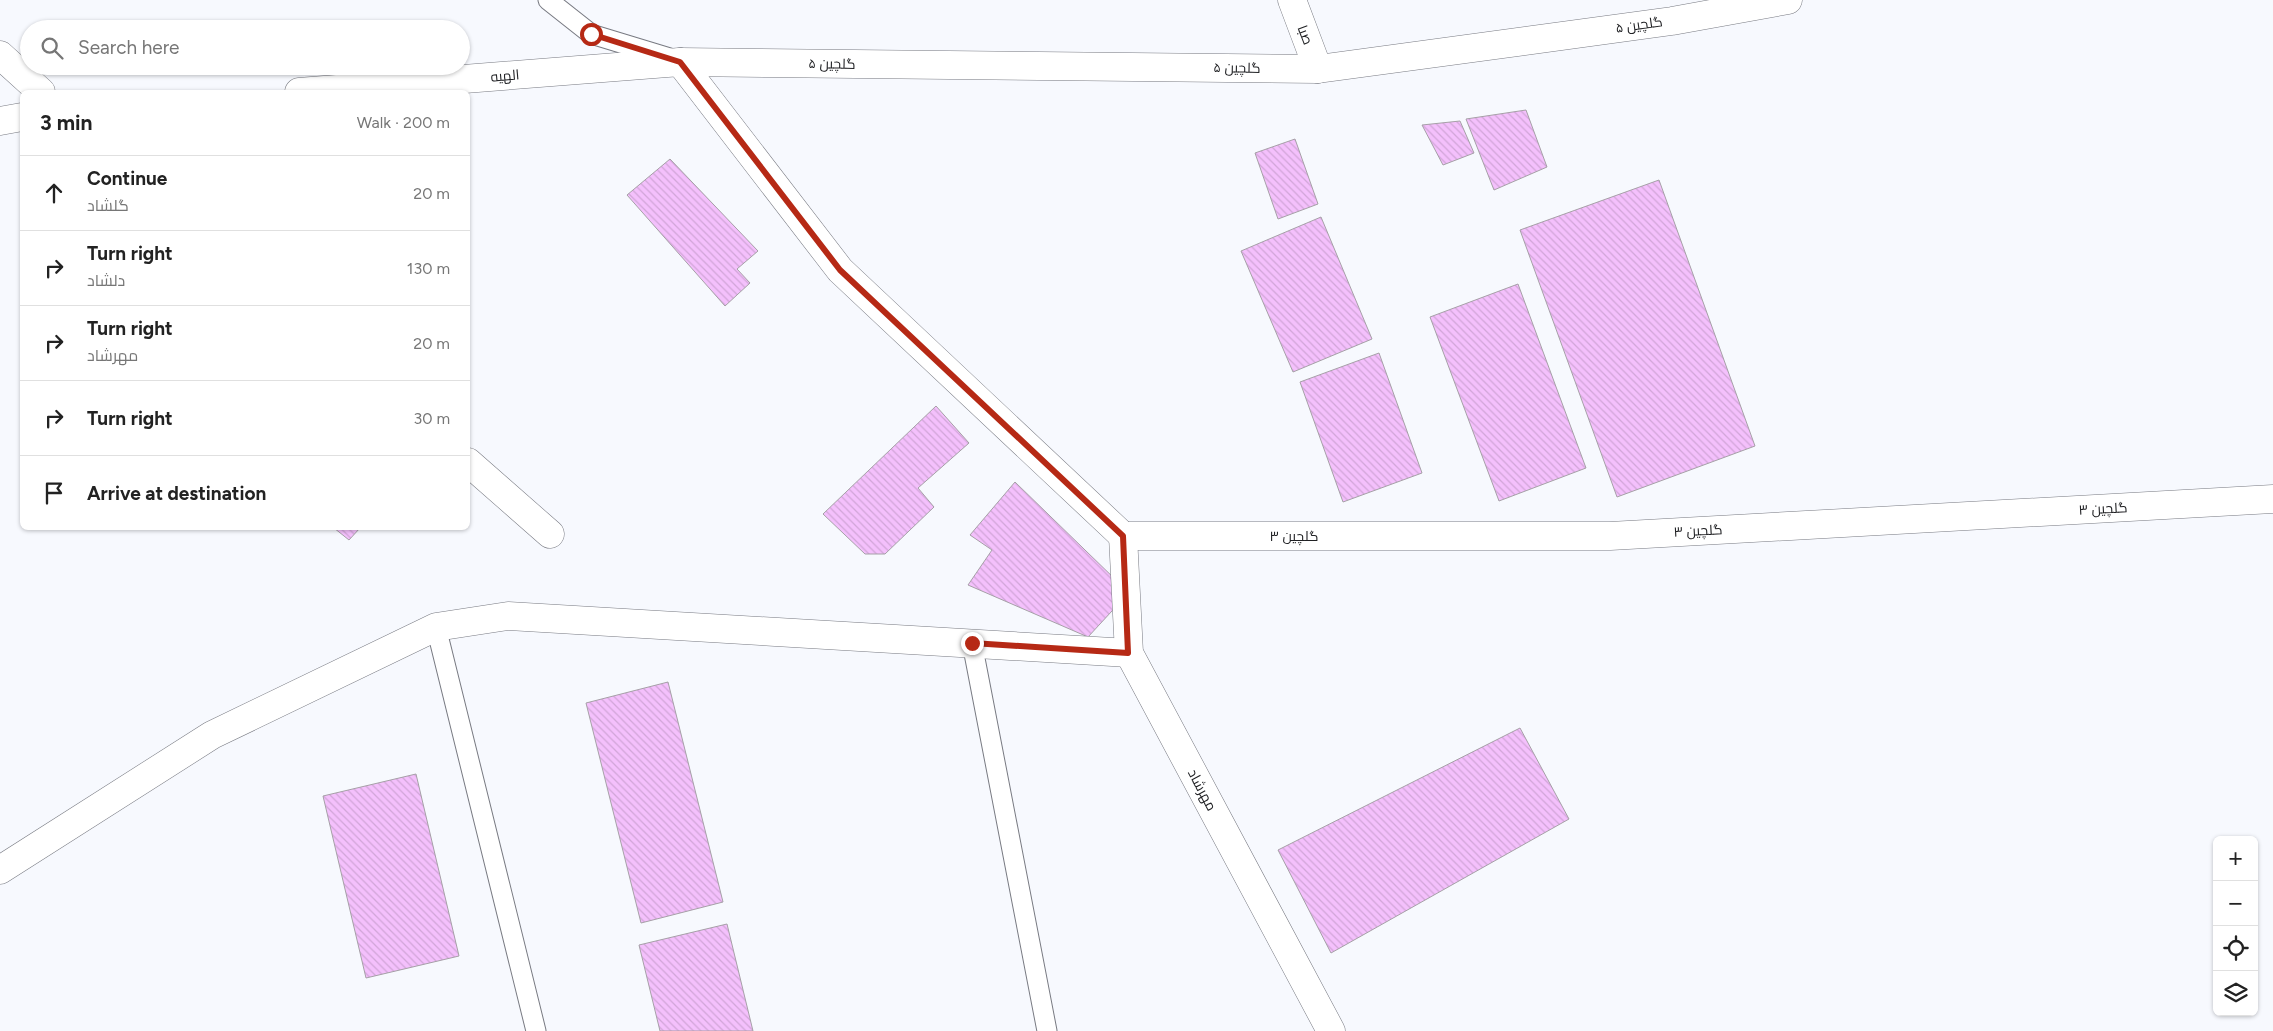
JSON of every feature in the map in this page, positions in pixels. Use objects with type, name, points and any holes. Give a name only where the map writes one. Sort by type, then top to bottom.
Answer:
[{"type":"street","name":"صبا","points":[[1292,0],[1318,69]]},
{"type":"street","name":"گلچین ۵","points":[[680,62],[1318,69],[1672,20],[1788,0]]},
{"type":"street","points":[[0,55],[20,73]]},
{"type":"street","name":"الهیه","points":[[324,90],[680,62]]},
{"type":"street","points":[[680,62],[840,270],[1123,536]]},
{"type":"street","points":[[22,75],[39,90]]},
{"type":"street","points":[[0,121],[20,118]]},
{"type":"street","points":[[470,464],[550,534]]},
{"type":"street","name":"گلچین ۳","points":[[1123,536],[1610,536],[2273,499]]},
{"type":"street","name":"مهرشاد","points":[[1123,536],[1128,653],[1331,1031]]},
{"type":"street","points":[[0,870],[212,735],[436,627],[508,616],[1128,653]]},
{"type":"lane","points":[[548,0],[591,34],[680,62]]},
{"type":"lane","points":[[436,627],[536,1031]]},
{"type":"lane","points":[[972,643],[1047,1031]]},
{"type":"building","points":[[1526,110],[1547,167],[1494,190],[1466,119]]},
{"type":"building","points":[[1460,121],[1474,153],[1443,165],[1422,125]]},
{"type":"building","points":[[1295,139],[1318,204],[1278,219],[1255,153]]},
{"type":"building","points":[[670,159],[758,251],[737,269],[750,283],[725,306],[627,195]]},
{"type":"building","points":[[1659,180],[1755,446],[1617,497],[1520,230]]},
{"type":"building","points":[[1321,217],[1372,339],[1293,372],[1241,251]]},
{"type":"building","points":[[1518,284],[1586,468],[1499,501],[1430,317]]},
{"type":"building","points":[[1379,353],[1422,473],[1343,502],[1300,382]]},
{"type":"building","points":[[936,406],[969,443],[918,488],[934,507],[885,554],[865,554],[823,514]]},
{"type":"building","points":[[1015,482],[1119,583],[1123,599],[1088,637],[968,585],[992,550],[970,535]]},
{"type":"building","points":[[336,530],[358,530],[349,540]]},
{"type":"building","points":[[668,682],[723,902],[641,923],[586,703]]},
{"type":"building","points":[[1520,728],[1569,819],[1331,953],[1278,850]]},
{"type":"building","points":[[416,774],[459,956],[366,978],[323,796]]},
{"type":"building","points":[[727,924],[753,1031],[660,1031],[639,945]]},
{"type":"route","points":[[591,34],[680,62],[840,270],[1123,536],[1128,653],[972,643]]}]
